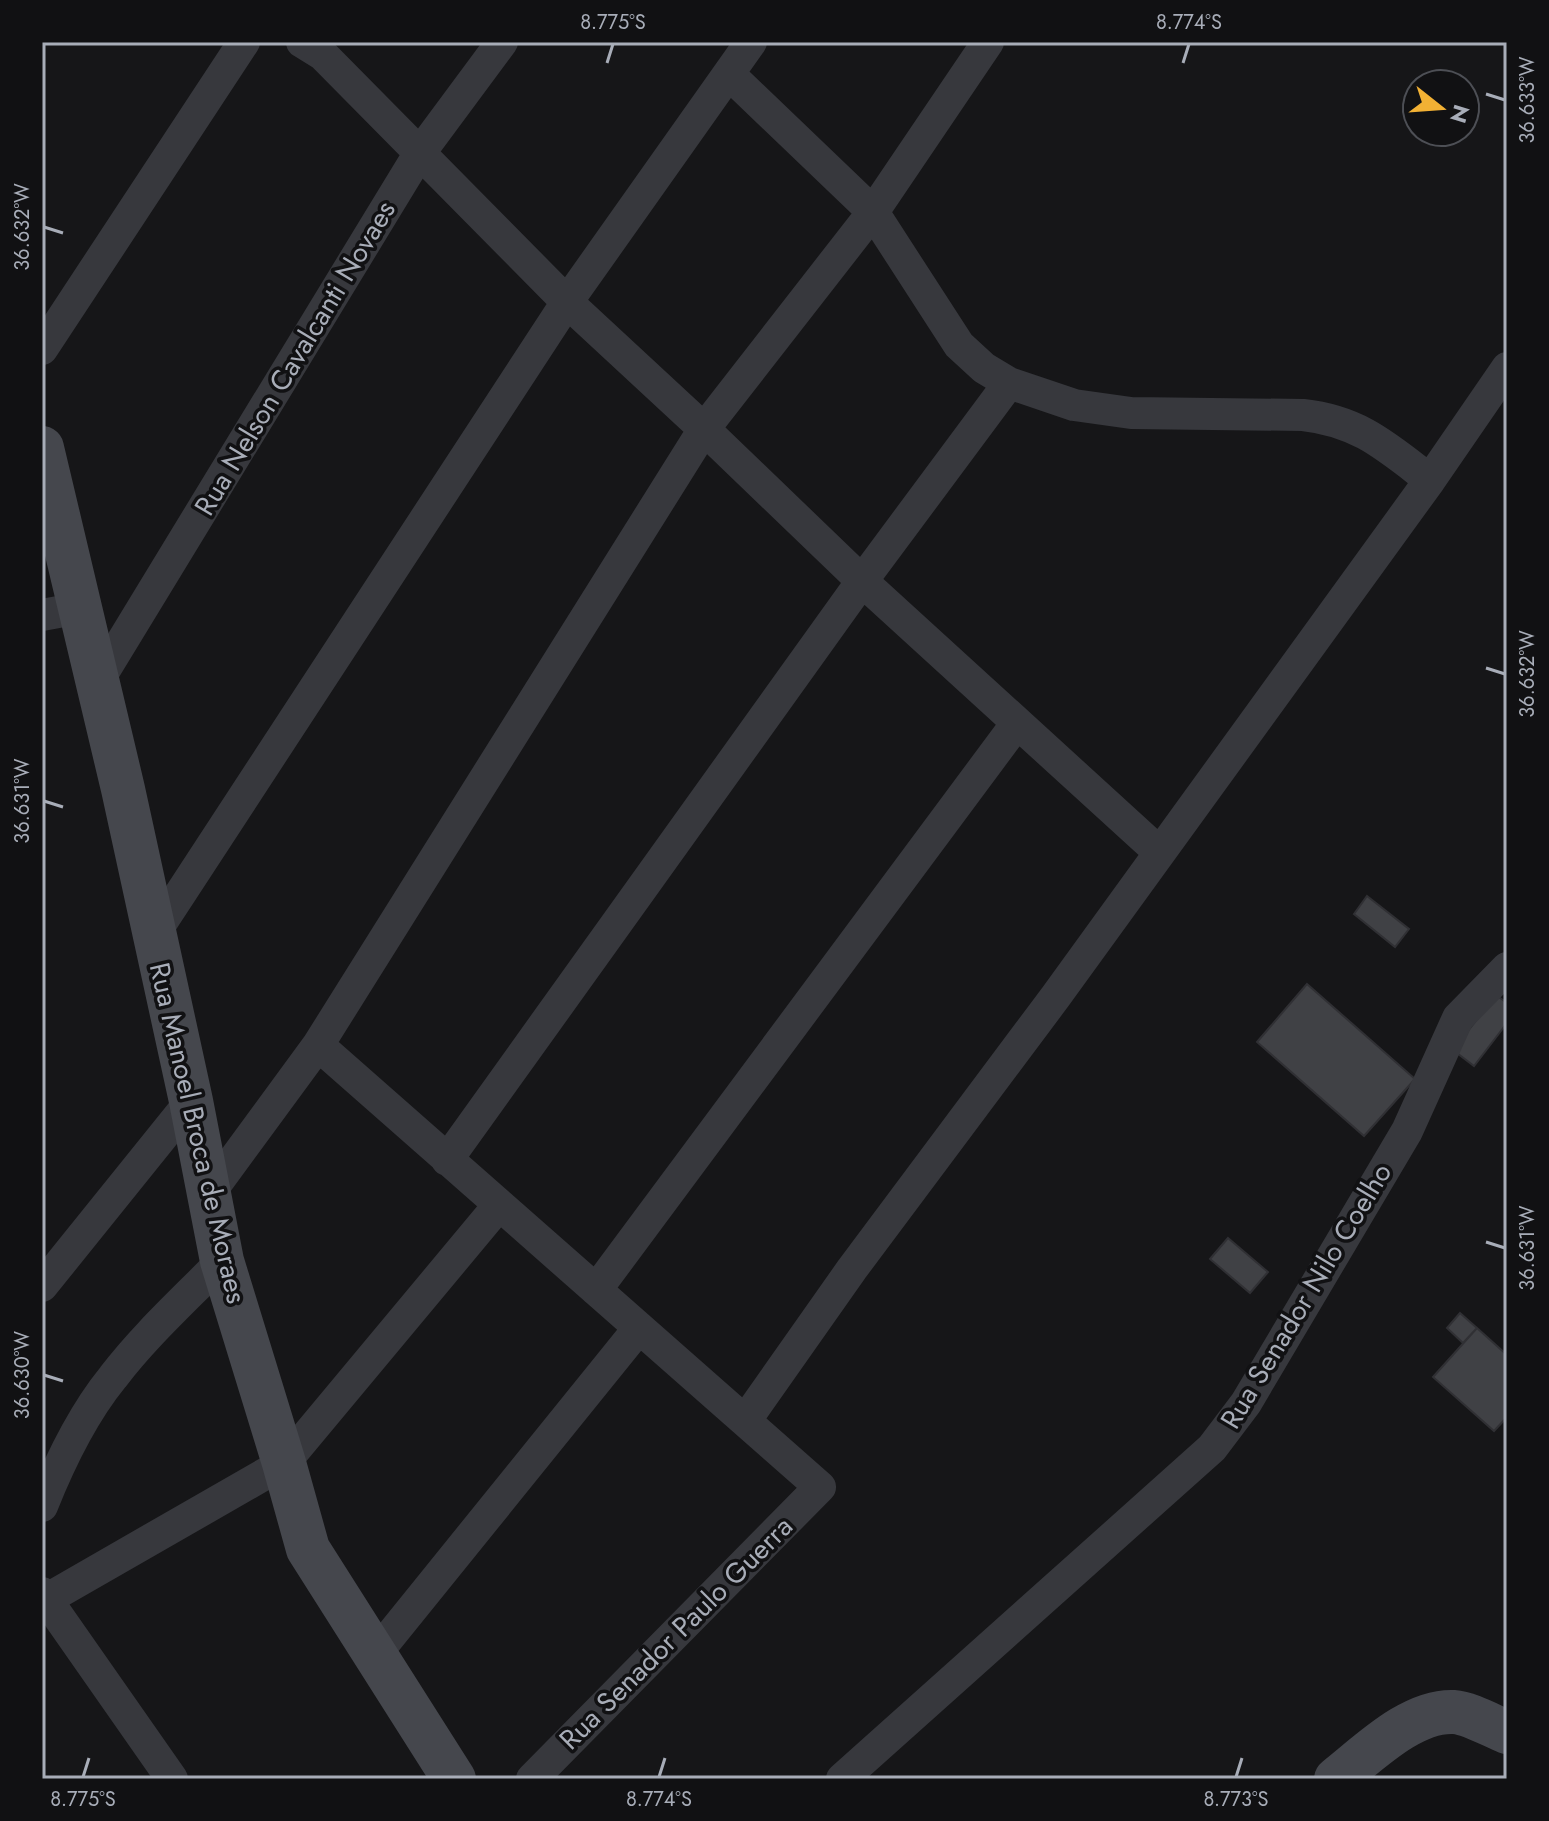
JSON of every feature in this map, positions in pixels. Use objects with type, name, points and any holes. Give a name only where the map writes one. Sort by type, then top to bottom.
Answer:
[{"type":"street","points":[[42,349],[244,42]]},
{"type":"street","points":[[302,42],[323,55],[567,302],[862,581],[1159,852]]},
{"type":"street","name":"Rua Nelson Cavalcanti Novaes","points":[[98,681],[419,154],[502,42]]},
{"type":"street","points":[[154,934],[567,302],[751,42]]},
{"type":"street","points":[[208,1195],[318,1045],[704,429],[873,212],[988,42]]},
{"type":"street","points":[[729,74],[873,212],[959,345],[984,368],[1009,383],[1074,405],[1131,413],[1303,415],[1325,418],[1376,439],[1430,480]]},
{"type":"street","points":[[318,1045],[745,1421],[852,1269],[1056,996],[1430,480],[1507,368]]},
{"type":"street","points":[[447,1160],[862,581],[1009,383]]},
{"type":"street","name":"Rua Manoel Broca de Moraes","points":[[42,448],[61,611],[98,681],[191,1101],[222,1261],[308,1549],[454,1779]]},
{"type":"street","points":[[596,1290],[1017,723]]},
{"type":"street","name":"Rua Senador Nilo Coelho","points":[[842,1779],[1212,1448],[1246,1403],[1407,1131],[1458,1018],[1507,968]]},
{"type":"street","points":[[42,1286],[191,1101]]},
{"type":"street","points":[[172,1779],[43,1598],[284,1463],[499,1205]]},
{"type":"street","points":[[42,1506],[83,1421],[111,1379],[145,1339],[222,1261]]},
{"type":"street","points":[[374,1656],[639,1328]]},
{"type":"street","name":"Rua Senador Paulo Guerra","points":[[532,1779],[820,1487],[745,1421]]},
{"type":"street","points":[[1336,1779],[1404,1726],[1426,1715],[1456,1712],[1507,1732]]},
{"type":"building","points":[[1367,896],[1409,929],[1395,947],[1354,914]]},
{"type":"building","points":[[1307,984],[1415,1079],[1364,1136],[1257,1042]]},
{"type":"building","points":[[1496,995],[1507,1003],[1507,1023],[1474,1066],[1453,1050]]},
{"type":"building","points":[[1228,1238],[1268,1272],[1250,1293],[1210,1259]]},
{"type":"building","points":[[1460,1313],[1477,1328],[1463,1343],[1447,1328]]},
{"type":"building","points":[[1477,1328],[1507,1355],[1507,1417],[1494,1431],[1433,1377]]}]
